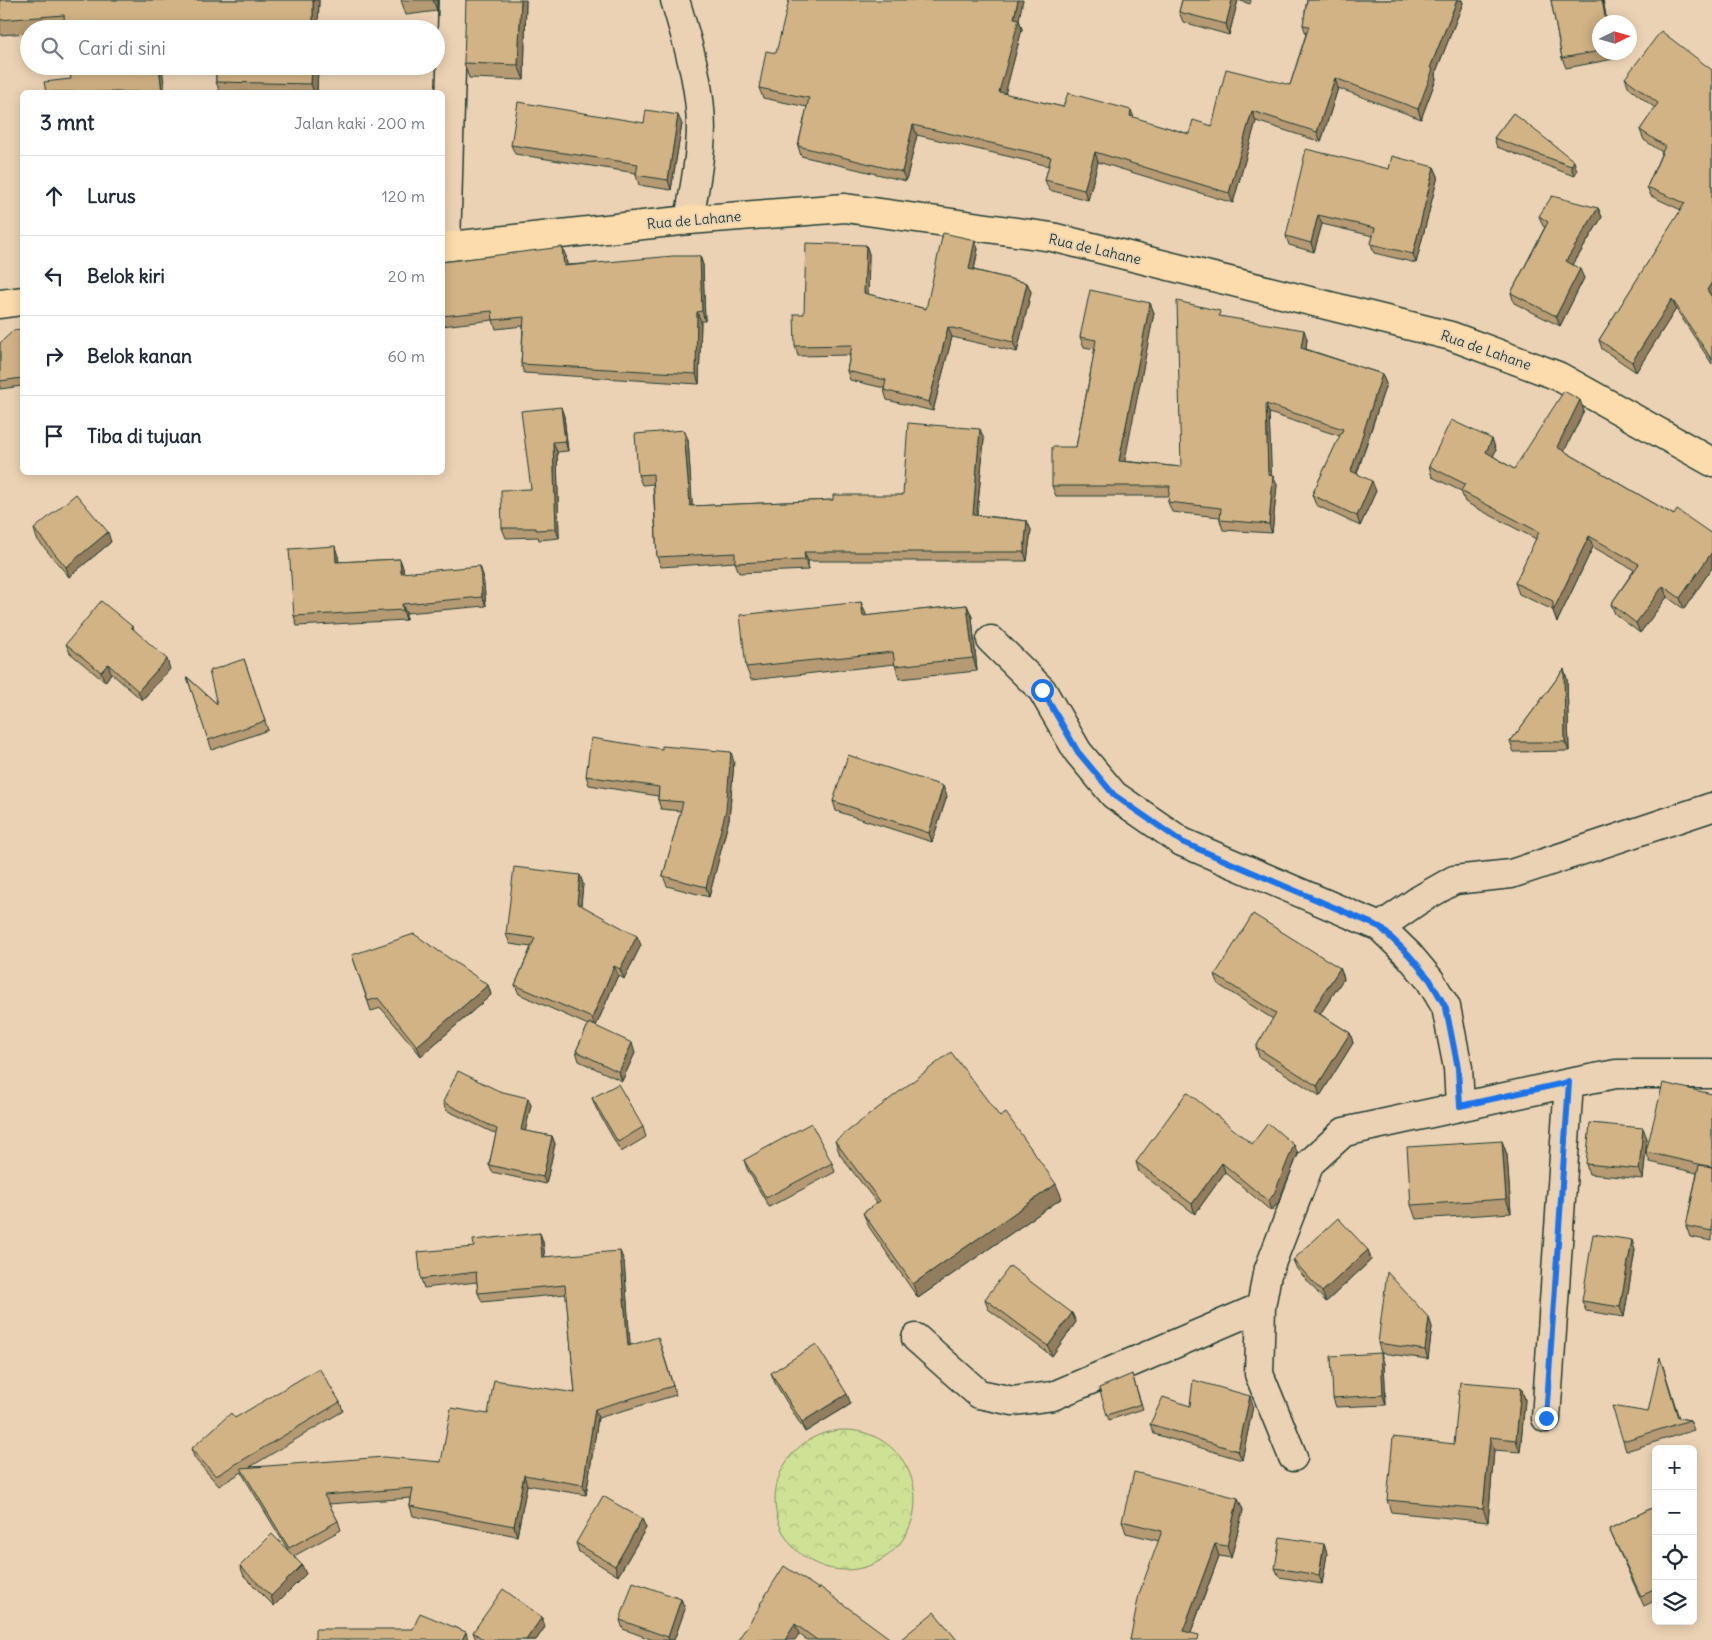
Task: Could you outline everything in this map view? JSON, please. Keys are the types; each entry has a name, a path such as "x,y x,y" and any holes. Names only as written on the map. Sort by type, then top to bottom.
{"main road":[{"name":"Rua de Lahane","path":"445,246 689,220 845,208 1052,237 1451,336 1558,376 1712,462"},
{"path":"0,304 20,301"}],"street":[{"path":"445,219 453,0"},
{"path":"675,0 684,30 699,97 700,146 689,220"},
{"path":"991,640 1042,690 1078,752 1114,795 1182,842 1380,927 1409,955 1430,980 1446,1008 1458,1068 1460,1106"},
{"path":"1380,927 1454,880 1511,874 1712,808"},
{"path":"1293,1457 1258,1374 1261,1307 1267,1274 1310,1164 1344,1132 1569,1082 1616,1074 1712,1074"},
{"path":"1546,1418 1569,1082"},
{"path":"916,1338 979,1394 1013,1401 1053,1396 1261,1307"}],"green space":[{"path":"845,1430 859,1431 872,1435 894,1451 910,1473 914,1486 914,1514 910,1527 894,1549 872,1565 859,1569 845,1570 831,1569 818,1565 796,1549 780,1527 776,1514 775,1500 776,1486 780,1473 796,1451 818,1435 831,1431"}],"building":[{"path":"0,0 313,0 313,20 64,20 64,15 0,20"},
{"path":"466,0 521,0 518,65 464,63"},
{"path":"789,0 1018,0 1014,18 1019,19 999,92 1063,107 1068,93 1131,110 1130,116 1189,134 1193,120 1212,126 1226,69 1290,85 1309,26 1303,25 1307,0 1457,0 1430,68 1433,69 1418,109 1335,78 1317,132 1252,111 1229,193 1095,152 1084,190 1045,180 1051,157 913,125 902,172 798,146 809,98 759,88 766,51 776,53"},
{"path":"1182,0 1232,0 1226,24 1179,12"},
{"path":"1551,0 1602,0 1605,15 1592,15 1592,52 1562,58"},
{"path":"1661,31 1712,70 1712,282 1707,290 1712,297 1712,360 1672,299 1632,362 1599,340 1685,203 1647,187 1665,146 1640,130 1658,103 1625,78"},
{"path":"70,75 160,75 162,90 46,90 44,82 71,79"},
{"path":"216,75 312,75 311,84 216,82"},
{"path":"518,102 644,123 646,110 678,115 668,180 636,175 638,164 511,145"},
{"path":"1513,113 1574,161 1571,166 1494,138"},
{"path":"1306,149 1389,169 1392,156 1434,167 1413,254 1371,244 1375,228 1318,215 1311,243 1286,236"},
{"path":"1552,196 1598,208 1566,261 1580,269 1556,316 1511,293 1548,222 1539,216"},
{"path":"943,233 975,240 969,269 1027,283 1013,342 948,327 929,402 884,390 886,380 847,371 852,345 795,346 794,314 804,314 806,243 866,245 864,293 926,309"},
{"path":"562,247 564,266 673,256 700,256 702,311 697,312 696,374 521,364 524,317 493,320 492,311 445,316 445,262"},
{"path":"1090,290 1150,303 1119,461 1181,467 1177,301 1220,311 1219,316 1304,330 1301,348 1382,374 1351,471 1372,481 1357,516 1312,495 1343,429 1266,404 1268,475 1273,476 1269,524 1220,520 1221,508 1168,502 1170,486 1052,486 1052,447 1076,447 1090,376 1096,340 1080,337"},
{"path":"20,329 20,378 0,381 0,343 14,330"},
{"path":"1564,391 1580,400 1557,447 1674,515 1677,510 1712,534 1712,552 1680,598 1663,586 1636,623 1611,604 1639,564 1589,536 1553,611 1553,601 1515,583 1539,532 1461,491 1465,484 1429,466 1451,420 1492,439 1486,452 1514,469"},
{"path":"561,407 565,441 553,442 556,529 502,528 501,490 531,489 521,411"},
{"path":"908,423 980,429 973,515 1027,521 1024,552 804,552 805,560 735,563 735,553 657,557 653,474 638,475 635,434 684,430 690,506 833,500 833,495 903,495"},
{"path":"76,494 108,532 66,567 34,529"},
{"path":"335,546 336,562 400,559 401,573 480,566 482,597 402,604 403,610 294,616 289,549"},
{"path":"101,601 133,627 131,627 167,659 138,691 108,664 101,672 66,644"},
{"path":"861,602 863,616 967,605 973,658 895,666 893,652 746,667 740,615"},
{"path":"244,659 265,721 208,740 187,677 217,704 209,671"},
{"path":"1564,669 1565,742 1510,742"},
{"path":"591,738 662,749 662,746 731,752 726,810 706,887 663,876 683,802 658,800 659,787 586,776"},
{"path":"848,755 943,786 929,833 833,801"},
{"path":"514,867 580,875 577,903 637,936 620,969 614,966 592,1018 515,985 535,938 506,934"},
{"path":"1253,914 1340,968 1313,1010 1350,1033 1317,1086 1256,1047 1276,1013 1215,975"},
{"path":"414,934 488,985 417,1046 378,998 368,1001 352,955"},
{"path":"589,1023 632,1043 619,1072 576,1051"},
{"path":"951,1052 1000,1117 1006,1113 1056,1184 913,1284 863,1213 880,1201 835,1141"},
{"path":"458,1071 499,1091 528,1098 521,1130 552,1136 543,1177 489,1165 497,1129 443,1102"},
{"path":"1663,1083 1712,1094 1712,1167 1646,1152"},
{"path":"618,1084 643,1127 618,1142 592,1098"},
{"path":"1187,1092 1252,1144 1268,1123 1294,1145 1274,1194 1268,1201 1222,1163 1192,1204 1136,1162"},
{"path":"811,1123 832,1163 766,1198 744,1160"},
{"path":"1590,1123 1643,1128 1639,1169 1586,1164"},
{"path":"1502,1141 1506,1199 1411,1205 1407,1147"},
{"path":"1699,1165 1712,1167 1712,1231 1686,1226"},
{"path":"1338,1218 1368,1250 1322,1292 1293,1260"},
{"path":"540,1233 542,1257 620,1251 628,1346 658,1337 673,1386 595,1409 583,1485 524,1475 514,1526 410,1506 413,1488 324,1495 338,1521 289,1548 241,1468 384,1457 441,1462 451,1408 488,1414 494,1380 575,1393 565,1285 478,1293 476,1272 421,1279 418,1252 474,1247 473,1240"},
{"path":"1593,1234 1632,1240 1620,1307 1582,1301"},
{"path":"1010,1266 1072,1313 1048,1346 985,1299"},
{"path":"1387,1272 1429,1318 1425,1350 1378,1343"},
{"path":"816,1344 847,1394 802,1422 771,1373"},
{"path":"1381,1353 1383,1395 1333,1398 1331,1356"},
{"path":"1660,1357 1678,1418 1690,1420 1623,1441 1612,1406 1648,1412"},
{"path":"319,1368 340,1402 216,1476 191,1449 231,1413 235,1418"},
{"path":"1132,1374 1141,1404 1107,1415 1099,1388"},
{"path":"1193,1380 1250,1396 1238,1451 1150,1424 1163,1397 1190,1406"},
{"path":"1460,1382 1521,1387 1516,1440 1490,1437 1483,1509 1387,1500 1393,1437 1454,1444"},
{"path":"1134,1472 1238,1498 1227,1546 1215,1544 1183,1631 1199,1635 1198,1640 1130,1640 1139,1594 1162,1531 1122,1521"},
{"path":"603,1496 642,1519 615,1566 576,1543"},
{"path":"1652,1508 1652,1591 1641,1596 1609,1529"},
{"path":"272,1534 302,1565 271,1596 240,1566"},
{"path":"1280,1537 1324,1544 1319,1575 1275,1568"},
{"path":"784,1566 819,1589 820,1587 892,1640 817,1640 795,1624 785,1640 738,1640"},
{"path":"633,1582 681,1599 668,1637 620,1620"},
{"path":"503,1589 542,1617 526,1640 484,1640 473,1632"},
{"path":"934,1612 957,1640 900,1640"},
{"path":"420,1613 466,1632 462,1640 315,1640 315,1629 413,1629"}],"route":[{"path":"1042,690 1078,752 1114,795 1182,842 1380,927 1409,955 1430,980 1446,1008 1458,1068 1460,1106 1569,1082 1546,1418"}]}
